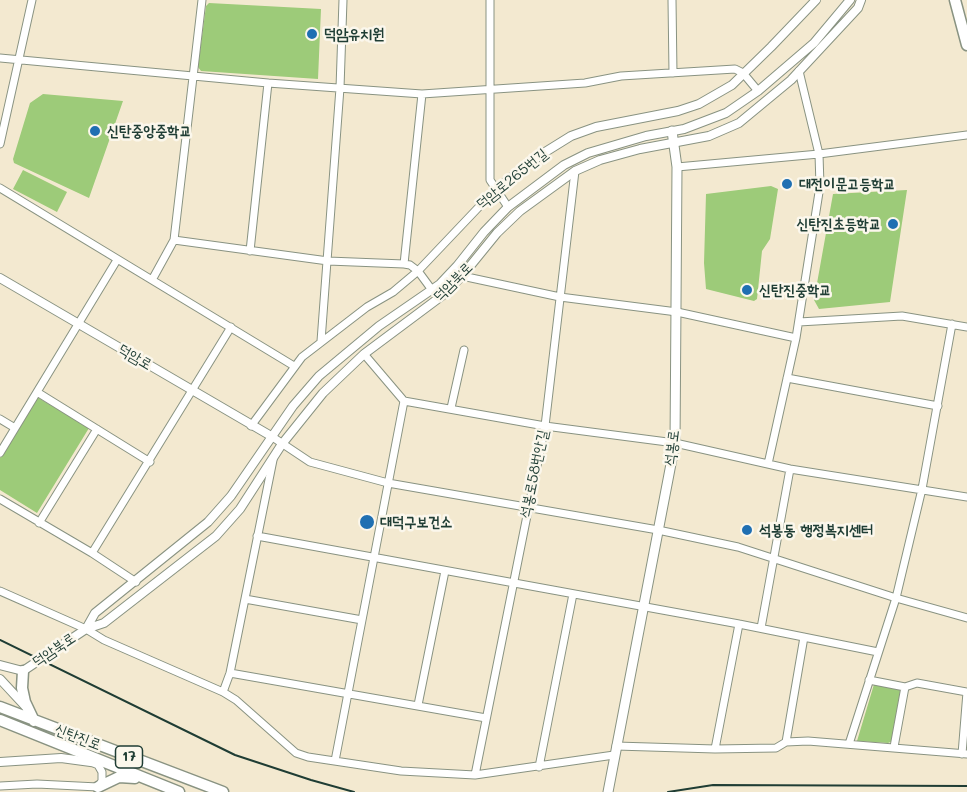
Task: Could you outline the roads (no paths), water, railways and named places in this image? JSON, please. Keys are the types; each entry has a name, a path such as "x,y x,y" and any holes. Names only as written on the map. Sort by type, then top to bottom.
{"main road":[{"path":"955,0 967,45"},
{"name":"석봉로","path":"608,792 675,443 677,167 672,131"},
{"path":"23,671 22,688 34,721"},
{"name":"신탄진로","path":"0,707 223,792"},
{"name":"신탄진로","path":"0,720 175,791"},
{"path":"98,789 119,777 142,778"}],"street":[{"path":"0,144 32,0"},
{"path":"152,280 174,240 202,0"},
{"path":"321,341 340,88 343,0"},
{"path":"490,0 490,180 508,207"},
{"path":"672,0 673,73"},
{"name":"덕암로265번길","path":"251,426 294,366 321,341 417,272 495,190 542,154 571,136 596,127 678,111 699,104 732,85 816,0"},
{"name":"덕암북로","path":"23,671 86,629 104,623 216,536 240,509 282,444 323,393 364,354 443,295 462,276 497,233 520,211 575,171 600,160 640,149 709,136 739,123 799,71 858,8 861,0"},
{"name":"덕암북로","path":"86,629 95,613 208,522 231,496 292,406 319,376 379,326 432,290 457,266 484,232 508,207 564,165 588,153 625,141 684,129 726,113 758,91 814,43 845,1"},
{"path":"0,58 268,83 422,94 585,83 621,76 735,69 743,73 758,91"},
{"path":"768,464 799,322 820,186 819,154 799,71"},
{"path":"250,251 268,83"},
{"path":"404,264 422,94"},
{"path":"677,167 819,154 967,135"},
{"name":"석봉로58번안길","path":"475,775 545,426 575,171"},
{"path":"0,188 294,366"},
{"path":"174,240 328,261 410,265 432,290"},
{"path":"0,453 117,260"},
{"path":"462,276 560,297 677,312 796,338"},
{"name":"덕암로","path":"0,278 271,436"},
{"path":"799,322 902,316 967,327"},
{"path":"849,744 896,598 922,489 952,324"},
{"path":"92,553 231,327"},
{"path":"451,408 464,350"},
{"path":"364,354 404,400 545,426 675,443 790,469 967,497"},
{"path":"787,378 938,406"},
{"path":"37,392 150,462"},
{"path":"335,761 404,400"},
{"path":"0,419 15,428"},
{"path":"39,523 96,429"},
{"path":"271,436 310,462 388,483 658,530 738,547 896,598 967,618"},
{"path":"224,692 230,673 273,458"},
{"path":"761,628 790,469"},
{"path":"0,499 92,553 136,582"},
{"path":"257,536 761,628 878,652"},
{"path":"418,705 445,571"},
{"path":"0,591 86,629 104,640 224,692 296,753 401,771 475,775 615,754 776,748 786,742 808,741 965,754 967,694 917,684 905,687 869,680"},
{"path":"539,767 573,594"},
{"path":"245,599 362,620"},
{"path":"714,749 739,624"},
{"path":"786,742 804,637"},
{"path":"0,664 23,671"},
{"path":"230,673 486,718"},
{"path":"0,679 29,710"},
{"path":"894,747 905,687"},
{"path":"0,762 60,758 116,767"},
{"path":"0,786 37,784 98,789 102,781 102,772 98,765 92,762"}],"railway":[{"path":"0,640 235,755 354,792"},
{"path":"668,792 713,785 967,786"}],"place":[{"name":"덕암유치원","path":"312,34"},
{"name":"신탄중앙중학교","path":"95,131"},
{"name":"대전이문고등학교","path":"787,184"},
{"name":"신탄진초등학교","path":"893,224"},
{"name":"신탄진중학교","path":"747,290"},
{"name":"대덕구보건소","path":"367,522"},
{"name":"석봉동 행정복지센터","path":"747,530"}]}
